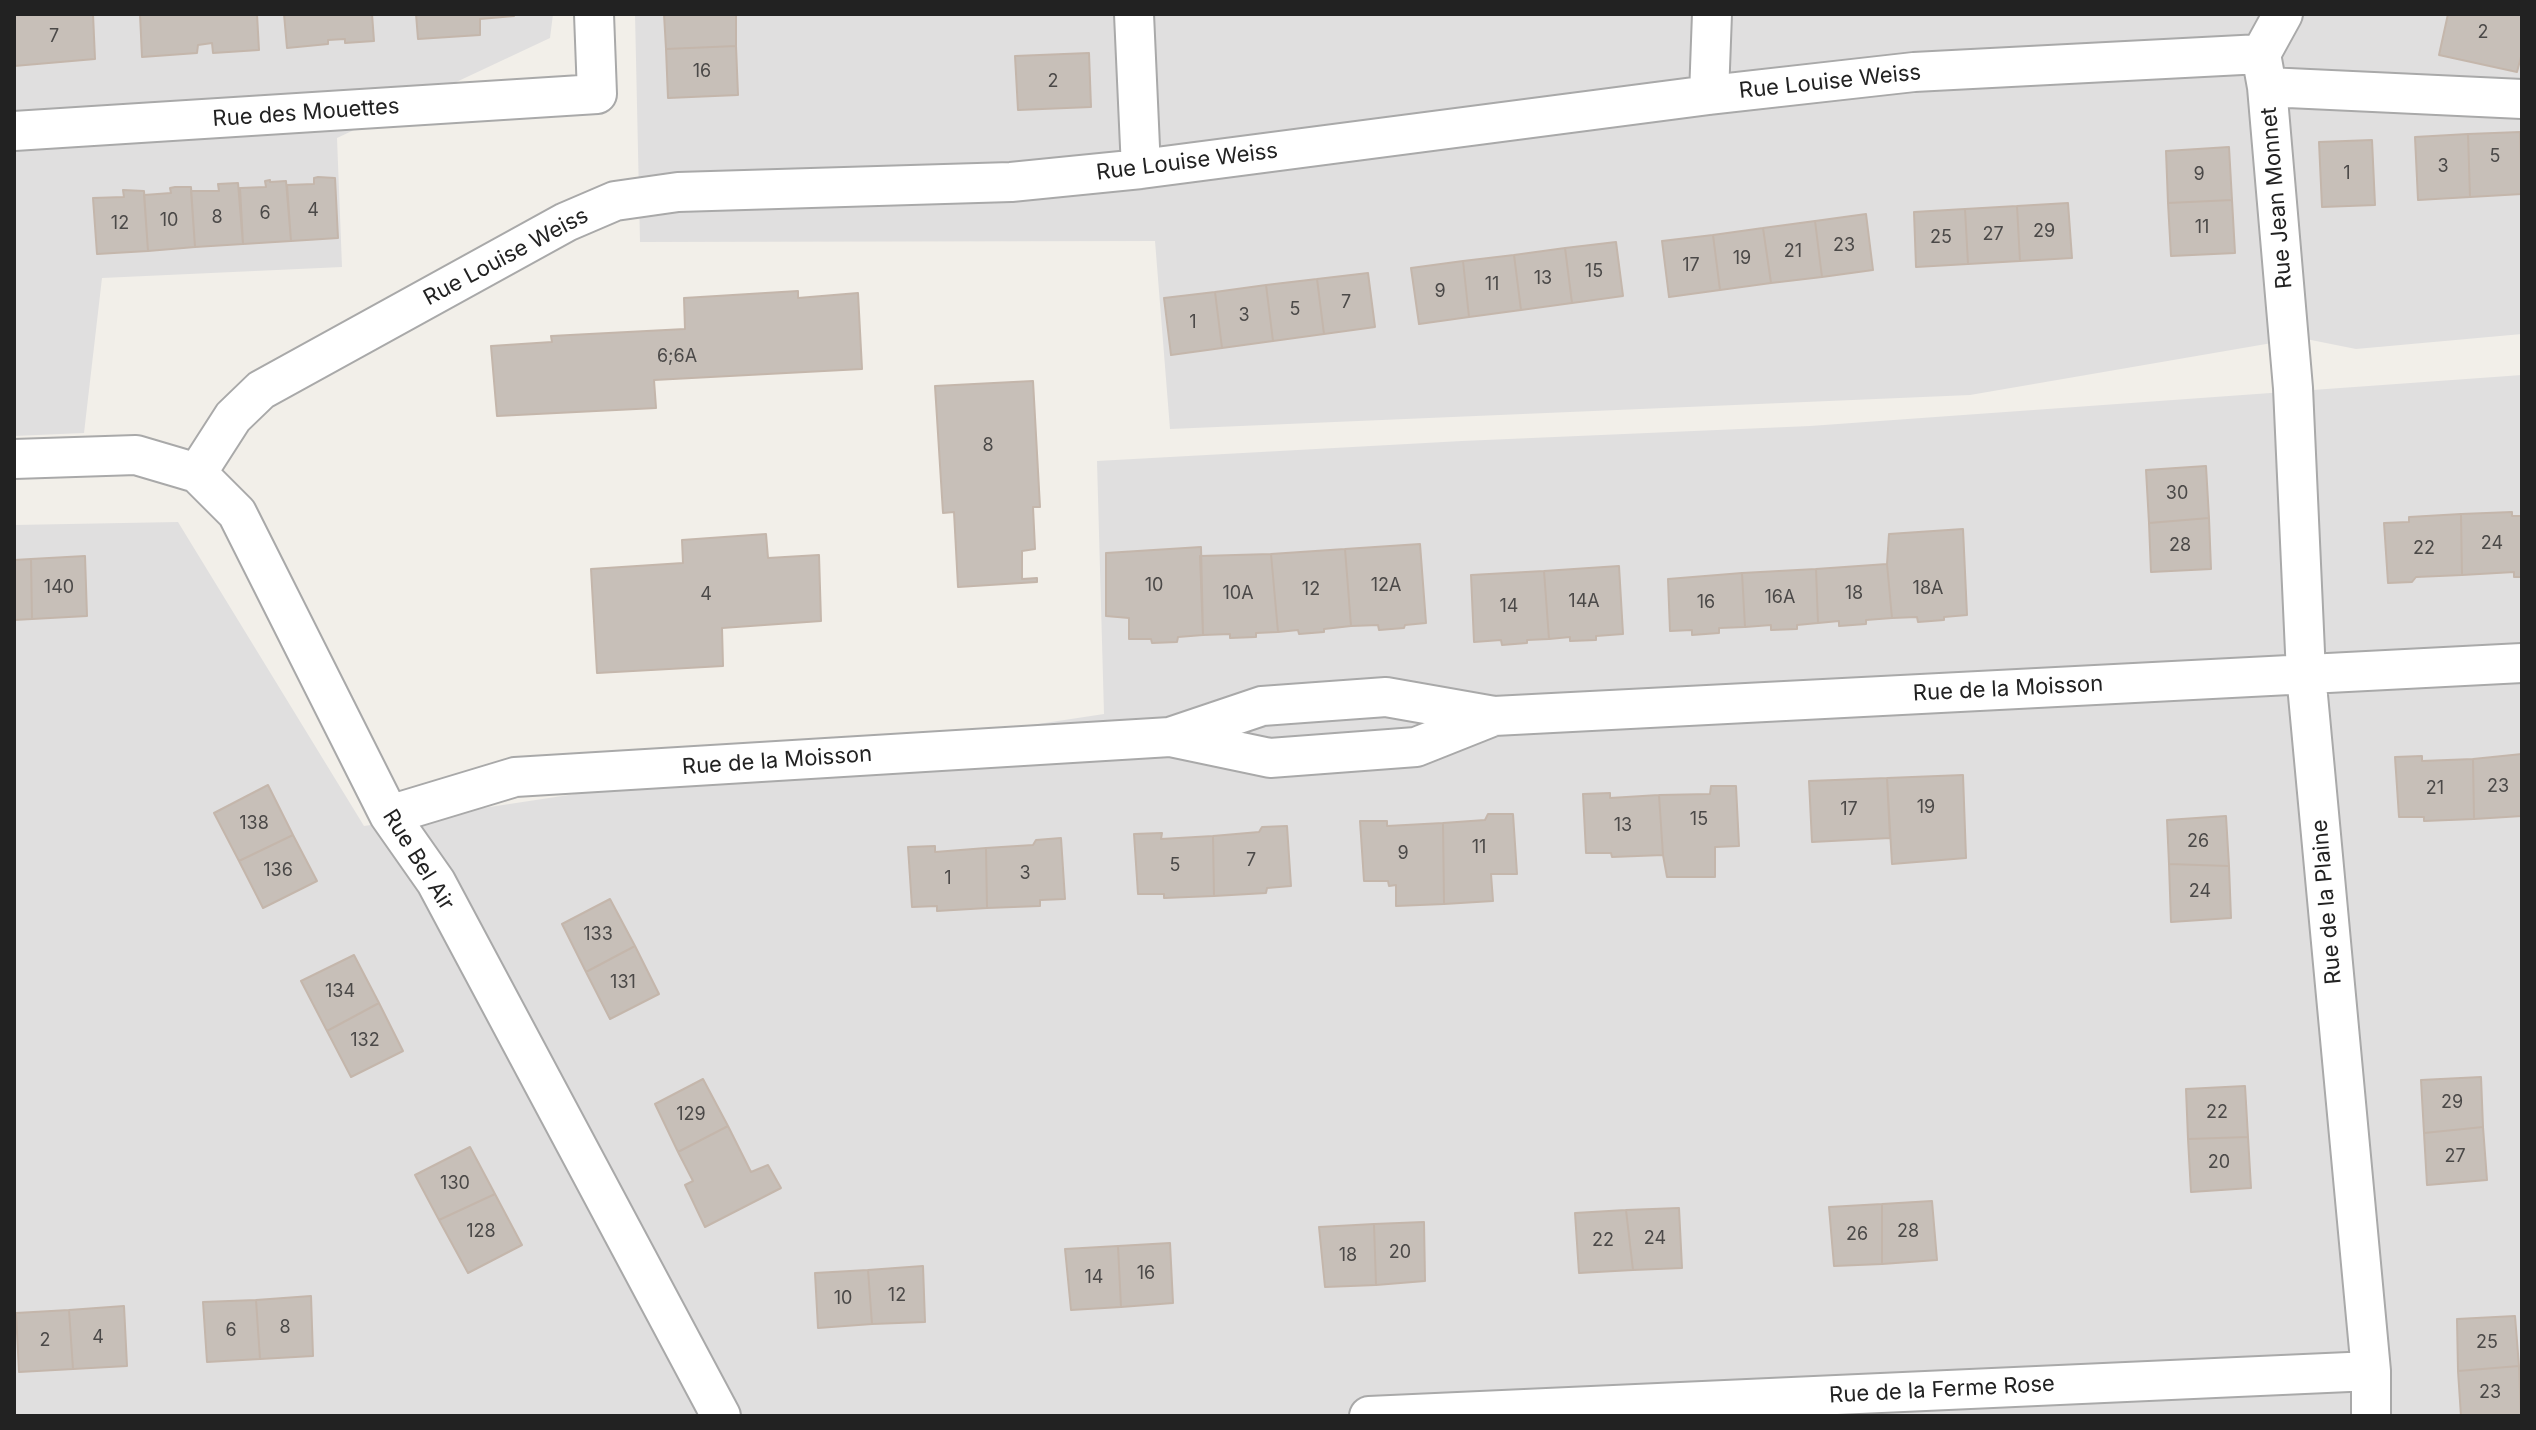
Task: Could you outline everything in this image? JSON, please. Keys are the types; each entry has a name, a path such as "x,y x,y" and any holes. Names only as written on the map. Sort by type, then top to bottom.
{"street":[{"name":"Rue des Mouettes","path":"14,131 597,94 594,14"},
{"path":"1134,14 1141,169"},
{"path":"1709,95 1712,14"},
{"path":"2264,70 2283,14"},
{"name":"Rue Louise Weiss","path":"197,473 233,417 261,390 566,222 615,201 693,192 1011,182 1141,169 1709,95 1914,72 2264,70 2522,99"},
{"name":"Rue Jean Monnet","path":"2264,70 2293,388"},
{"name":"Rue de la Plaine","path":"2293,388 2306,674 2371,1371 2371,1416"},
{"name":"Rue Bel Air","path":"14,459 136,455 197,473 237,513 389,815 436,882 721,1416"},
{"name":"Rue de la Moisson","path":"389,815 515,777 1170,737 1262,706 1386,697 1494,716 2522,663"},
{"name":"Rue de la Moisson","path":"1170,737 1270,758 1416,747 1494,716"},
{"name":"Rue de la Ferme Rose","path":"1369,1416 2371,1371"}],"shaded area":[{"path":"14,14 553,14 550,38 337,138 342,267 102,278 84,433 14,436"},
{"path":"635,14 2522,14 2522,334 2356,349 2301,338 1970,395 1170,429 1155,241 640,242"},
{"path":"2522,375 2522,1416 14,1416 14,525 178,522 364,826 1104,714 1097,461 1810,426"}],"building":[{"path":"14,14 93,14 95,59 14,66"},
{"path":"140,14 257,14 259,50 213,53 212,43 198,45 197,53 142,57"},
{"path":"284,14 372,14 374,41 345,43 345,39 328,40 328,44 287,48"},
{"path":"416,14 514,16 480,19 480,35 418,39"},
{"path":"664,14 736,14 736,46 666,49"},
{"path":"2448,14 2522,14 2522,53 2517,72 2439,55"},
{"path":"736,46 738,95 668,98 666,49"},
{"path":"1089,53 1091,107 1018,110 1015,56"},
{"path":"2520,132 2522,194 2470,197 2468,134"},
{"path":"2468,134 2470,197 2418,200 2415,137"},
{"path":"2372,140 2375,205 2322,207 2319,142"},
{"path":"2229,147 2232,200 2168,203 2166,151"},
{"path":"314,178 335,178 338,238 291,241 287,185 314,184"},
{"path":"265,181 286,181 291,241 243,244 240,188 266,187"},
{"path":"238,183 243,244 195,247 191,191 219,191 218,184"},
{"path":"191,187 195,247 148,251 144,195 171,193 170,188"},
{"path":"123,190 144,191 148,251 97,254 93,198 124,197"},
{"path":"2232,200 2235,253 2171,256 2168,203"},
{"path":"2068,203 2072,258 2020,261 2017,206"},
{"path":"2017,206 2020,261 1968,264 1965,209"},
{"path":"1965,209 1968,264 1916,267 1914,212"},
{"path":"1866,214 1873,270 1822,277 1815,221"},
{"path":"1815,221 1822,277 1771,283 1763,228"},
{"path":"1763,228 1771,283 1720,290 1713,235"},
{"path":"1713,235 1720,290 1669,297 1662,241"},
{"path":"1616,242 1623,296 1572,303 1565,248"},
{"path":"1565,248 1572,303 1521,310 1514,255"},
{"path":"1514,255 1521,310 1469,317 1463,261"},
{"path":"1463,261 1469,317 1419,324 1411,268"},
{"path":"1368,273 1375,327 1324,334 1317,279"},
{"path":"1317,279 1324,334 1273,341 1266,285"},
{"path":"1266,285 1273,341 1222,348 1215,292"},
{"path":"798,291 798,298 858,293 862,369 654,380 656,408 497,416 491,346 552,342 551,336 685,329 684,298"},
{"path":"1215,292 1222,348 1171,355 1164,298"},
{"path":"1033,381 1040,507 1033,507 1035,549 1022,551 1022,579 1037,578 1037,582 958,587 954,512 943,513 935,386"},
{"path":"2206,466 2209,518 2149,523 2146,470"},
{"path":"2512,512 2512,516 2522,516 2522,577 2514,577 2514,572 2462,575 2461,514"},
{"path":"2461,514 2462,575 2416,577 2412,582 2388,583 2384,523 2409,522 2409,517"},
{"path":"2209,518 2211,569 2151,572 2149,523"},
{"path":"1963,529 1967,615 1918,622 1917,617 1892,618 1887,564 1889,534"},
{"path":"766,534 768,558 819,555 821,621 722,628 723,666 597,673 591,569 683,563 682,540"},
{"path":"1420,544 1426,623 1379,630 1378,625 1351,626 1345,549"},
{"path":"1201,547 1203,635 1178,637 1177,642 1152,643 1151,639 1129,639 1129,618 1106,616 1106,553"},
{"path":"1345,549 1351,626 1324,629 1324,632 1278,632 1271,554"},
{"path":"1271,554 1278,632 1256,633 1256,637 1203,635 1200,556"},
{"path":"85,556 87,616 32,619 31,559"},
{"path":"31,559 32,619 14,620 14,560"},
{"path":"1887,564 1892,618 1839,626 1839,621 1818,623 1816,569"},
{"path":"1619,566 1623,634 1596,636 1596,640 1570,641 1570,637 1549,639 1544,571"},
{"path":"1816,569 1818,623 1797,625 1797,629 1771,630 1771,625 1745,627 1742,573"},
{"path":"1544,571 1549,639 1502,645 1501,640 1474,642 1471,575"},
{"path":"1742,573 1745,627 1719,628 1719,633 1692,635 1692,630 1670,631 1668,579"},
{"path":"2522,754 2522,816 2474,819 2473,759"},
{"path":"2422,756 2422,761 2473,759 2474,819 2424,821 2424,817 2399,817 2395,757"},
{"path":"1963,775 1966,858 1892,864 1887,778"},
{"path":"1887,778 1890,838 1812,842 1809,781"},
{"path":"268,785 293,835 239,861 214,813"},
{"path":"1711,786 1736,786 1739,846 1715,847 1715,877 1667,877 1659,795 1710,794"},
{"path":"1610,793 1610,798 1659,795 1663,855 1612,857 1611,853 1586,853 1583,794"},
{"path":"1488,814 1513,814 1517,874 1491,874 1493,901 1444,904 1443,823 1485,820"},
{"path":"2226,816 2229,866 2169,864 2167,820"},
{"path":"1360,821 1387,821 1387,826 1443,823 1444,904 1396,906 1396,885 1389,886 1388,881 1364,881"},
{"path":"1287,826 1291,886 1267,888 1266,893 1214,896 1213,836"},
{"path":"1162,833 1161,839 1213,836 1214,896 1164,898 1164,894 1138,894 1134,834"},
{"path":"293,835 317,881 263,908 239,861"},
{"path":"1061,838 1065,899 1040,900 1040,906 987,908 986,848 1033,845 1036,840"},
{"path":"935,846 935,852 986,848 987,908 937,911 937,906 912,907 908,847"},
{"path":"2169,864 2229,866 2231,918 2171,922"},
{"path":"610,899 635,946 586,972 562,924"},
{"path":"635,946 659,994 610,1019 586,972"},
{"path":"354,955 379,1003 327,1031 301,981"},
{"path":"379,1003 403,1051 351,1077 327,1031"},
{"path":"2481,1077 2483,1127 2424,1133 2421,1080"},
{"path":"703,1079 728,1126 678,1152 655,1104"},
{"path":"2245,1086 2248,1137 2188,1139 2186,1089"},
{"path":"728,1126 751,1172 768,1165 781,1188 705,1227 685,1185 693,1181 678,1152"},
{"path":"2483,1127 2487,1180 2427,1185 2424,1133"},
{"path":"2248,1137 2251,1188 2191,1192 2188,1139"},
{"path":"470,1147 495,1194 439,1220 415,1175"},
{"path":"495,1194 522,1245 468,1273 439,1220"},
{"path":"1932,1201 1937,1260 1882,1264 1882,1204"},
{"path":"1882,1204 1882,1264 1834,1266 1829,1207"},
{"path":"1679,1208 1682,1268 1633,1270 1626,1210"},
{"path":"1626,1210 1633,1270 1579,1273 1575,1213"},
{"path":"1424,1222 1425,1281 1376,1285 1374,1224"},
{"path":"1374,1224 1376,1285 1325,1287 1319,1227"},
{"path":"1170,1243 1173,1303 1121,1307 1118,1246"},
{"path":"1118,1246 1121,1307 1071,1310 1065,1249"},
{"path":"923,1266 925,1322 872,1324 868,1270"},
{"path":"868,1270 872,1324 818,1328 815,1273"},
{"path":"311,1296 313,1356 260,1359 256,1300"},
{"path":"256,1300 260,1359 207,1362 203,1302"},
{"path":"124,1306 127,1366 73,1369 69,1310"},
{"path":"69,1310 73,1369 19,1372 16,1313"},
{"path":"2515,1316 2519,1366 2458,1371 2457,1319"},
{"path":"2519,1366 2521,1416 2461,1416 2458,1371"}]}
